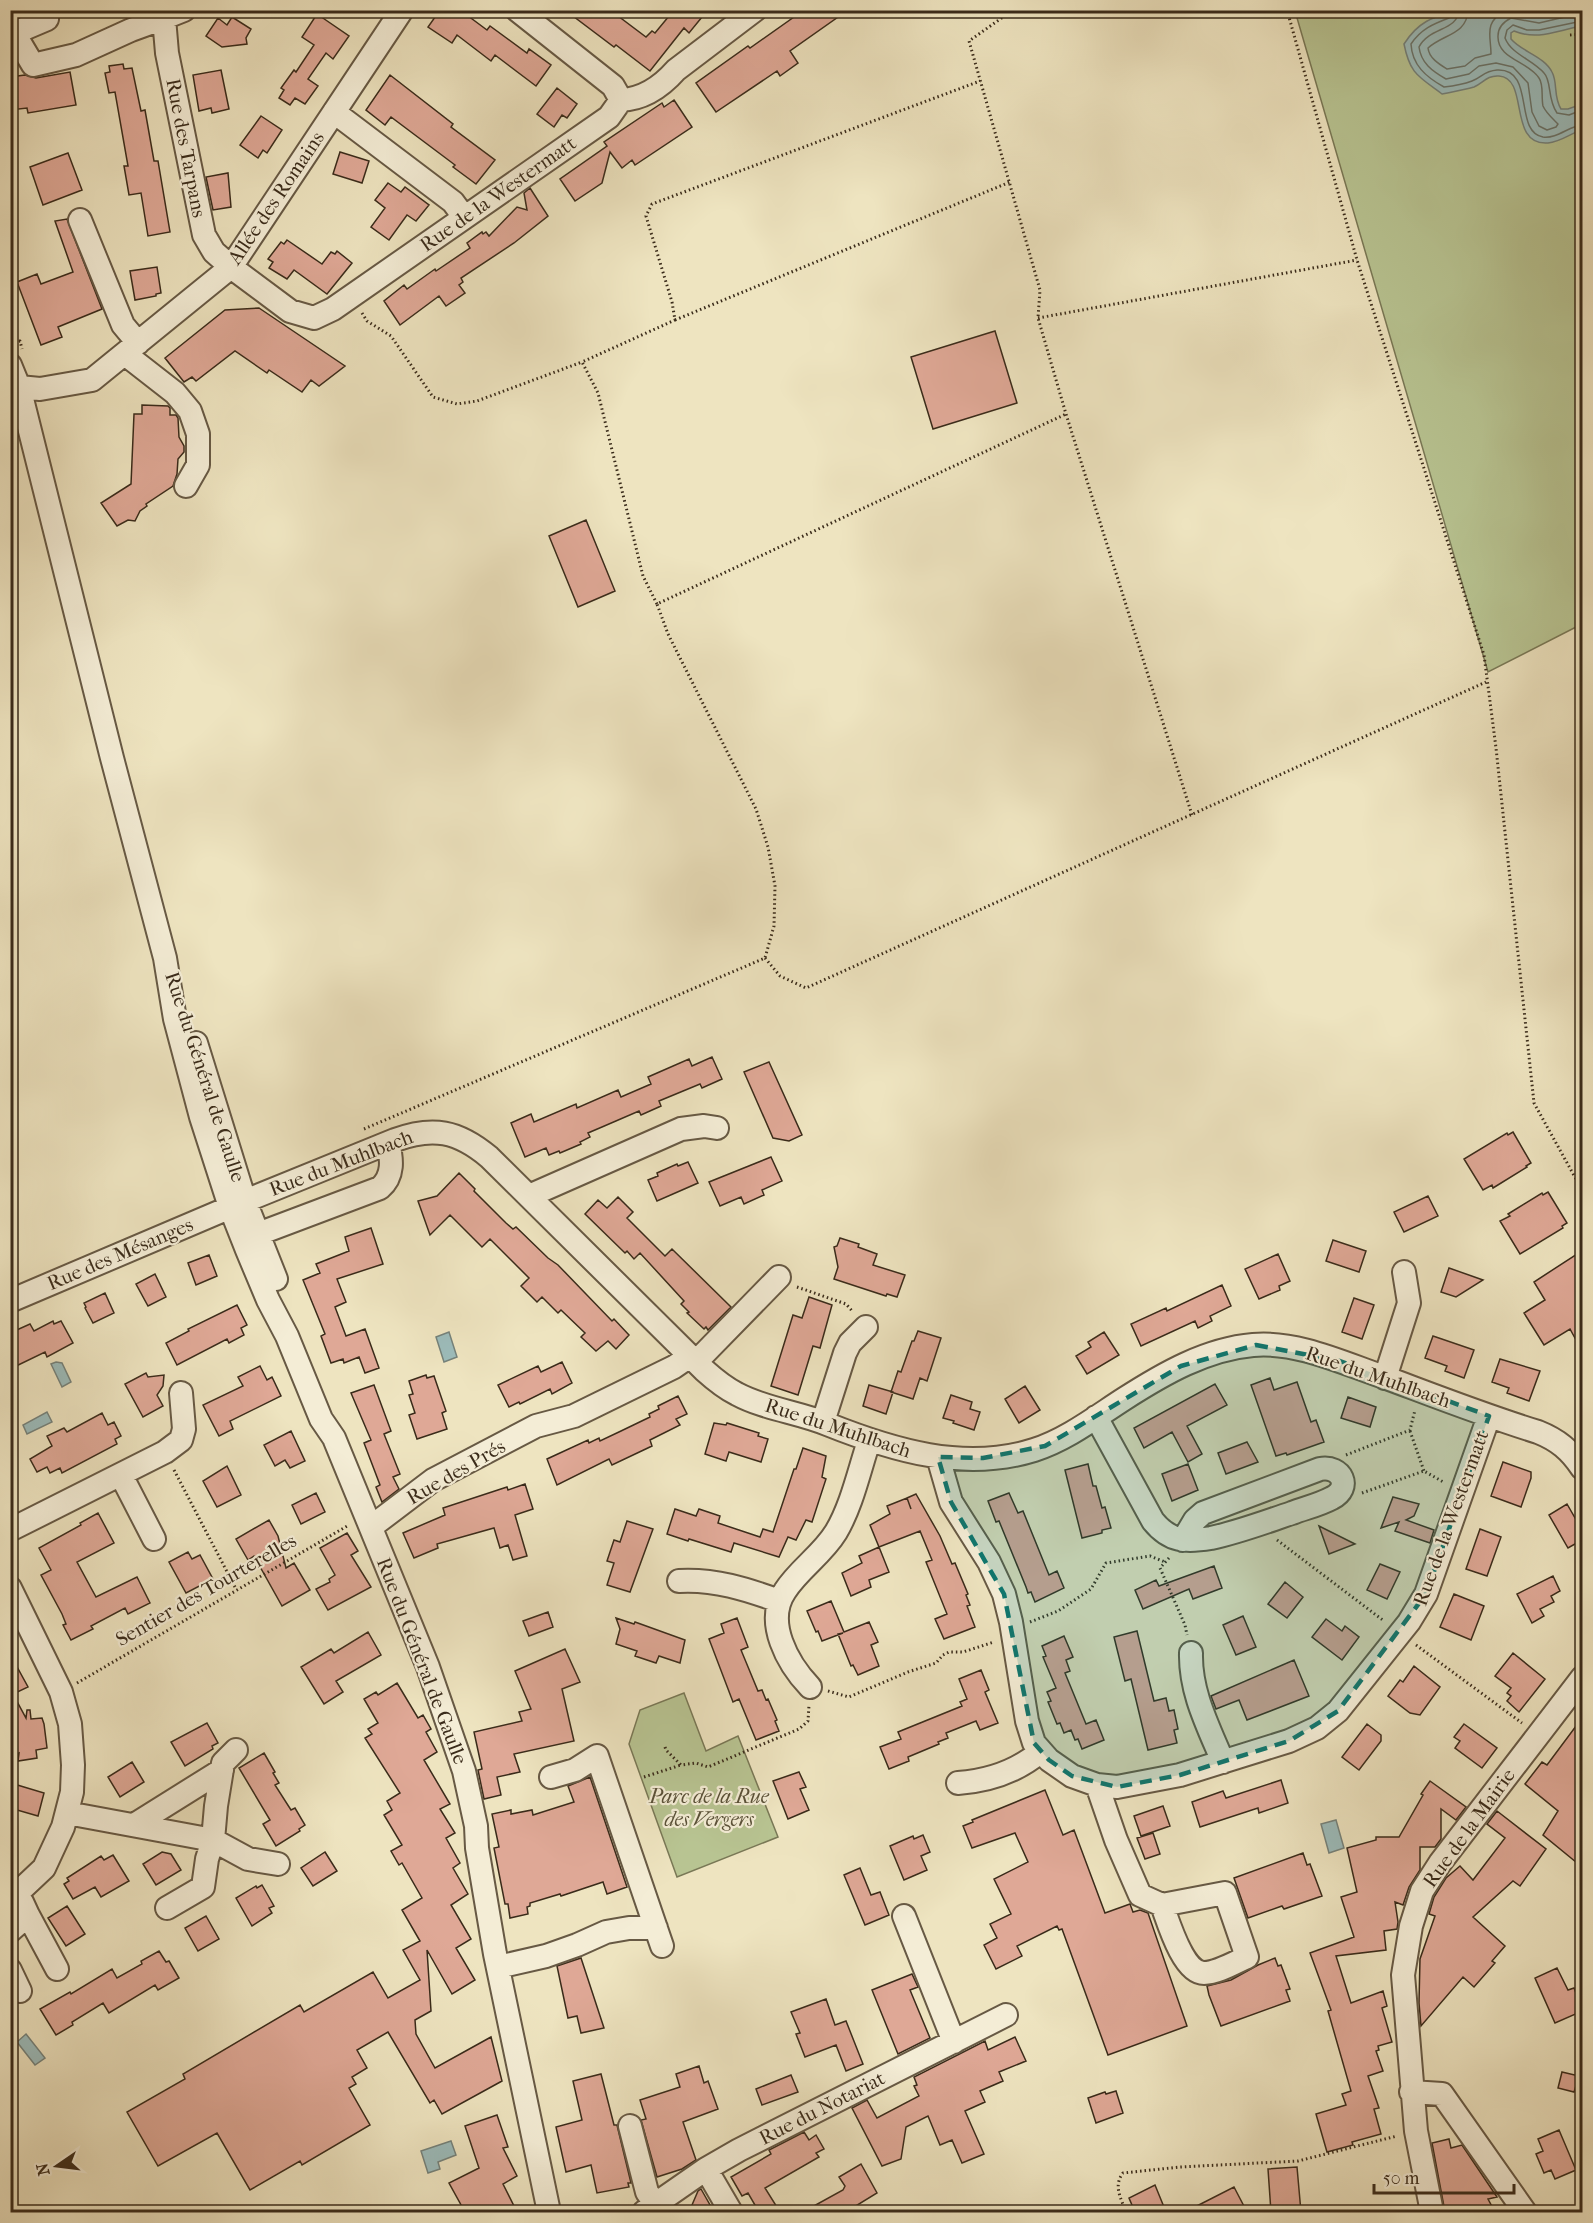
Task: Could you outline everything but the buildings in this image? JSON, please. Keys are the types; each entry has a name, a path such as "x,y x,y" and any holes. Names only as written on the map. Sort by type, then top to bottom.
{"street":[{"name":"Allée des Romains","path":"15,390 92,380 231,267 402,10"},
{"path":"517,10 613,86 621,100 636,99 665,82 676,70 755,10"},
{"name":"Rue des Tarpans","path":"47,19 14,33 33,65 75,56 131,30 174,14"},
{"name":"Rue des Tarpans","path":"174,14 167,53 204,235 214,252 231,267"},
{"name":"Rue de la Westermatt","path":"231,267 290,311 314,318 333,309 609,117 621,100"},
{"path":"334,112 453,202 464,218"},
{"path":"80,220 131,349 190,411 198,434 198,465 186,486"},
{"name":"Rue du Général de Gaulle","path":"10,365 165,958 183,1050 201,1117 237,1204 268,1300 287,1336 317,1409 334,1438 428,1667 464,1771 476,1826 477,1848 498,1967 549,2212"},
{"path":"529,1196 681,1129 704,1126 717,1128"},
{"name":"Rue du Muhlbach","path":"237,1204 412,1133 426,1131 457,1136 477,1147 693,1359 735,1394 823,1422 869,1441 914,1453 938,1457 983,1458 1034,1450 1058,1440 1142,1387 1181,1366 1215,1353 1243,1346 1268,1345 1299,1349 1340,1361 1538,1432 1560,1442 1582,1468"},
{"path":"258,1234 380,1188 387,1182 389,1176 391,1160 388,1143"},
{"name":"Rue du Général de Gaulle","path":"237,1204 258,1234 277,1282 287,1336"},
{"name":"Rue des Mésanges","path":"10,1301 237,1204"},
{"path":"1385,1378 1409,1303 1404,1272"},
{"name":"Rue des Prés","path":"368,1521 433,1480 536,1426 564,1420 693,1359 779,1277"},
{"path":"823,1422 845,1353 850,1343 866,1327"},
{"path":"10,1530 165,1452 181,1440 184,1429 181,1393"},
{"name":"Rue de la Westermatt","path":"938,1457 951,1502 980,1546 998,1580 1008,1609 1030,1734 1040,1752 1061,1769 1085,1782 1117,1786 1193,1772 1300,1737 1326,1721 1344,1704 1417,1611 1426,1594 1489,1416"},
{"path":"1096,1417 1152,1521 1167,1536 1184,1540 1229,1534 1338,1495 1342,1478 1338,1472 1327,1468 1302,1474 1212,1509 1195,1520 1184,1540"},
{"path":"810,1687 796,1670 781,1640 777,1613 779,1601 794,1579 817,1557 838,1529 869,1441"},
{"path":"121,1475 154,1539"},
{"path":"679,1581 699,1580 725,1584 779,1601"},
{"path":"10,1588 61,1692 70,1724 73,1751 72,1792 63,1827 44,1868 15,1897 28,1915 57,1969"},
{"path":"1191,1653 1190,1669 1195,1694 1223,1762"},
{"name":"Rue de la Mairie","path":"1432,2212 1411,2092 1403,1975 1411,1926 1422,1891 1447,1853 1582,1678"},
{"path":"167,1908 203,1887 207,1859 213,1840 223,1763 237,1750"},
{"path":"958,1783 997,1776 1017,1767 1040,1752"},
{"path":"498,1967 546,1956 606,1932 629,1928 659,1937 597,1756 575,1770 551,1777"},
{"path":"134,1825 222,1770"},
{"path":"1097,1785 1116,1840 1140,1895 1162,1905"},
{"path":"67,1813 213,1840 248,1859 278,1864"},
{"path":"10,1931 28,1915"},
{"path":"904,1916 954,2042"},
{"path":"10,1970 20,1991"},
{"name":"Rue du Notariat","path":"650,2209 706,2169 739,2150 1006,2015"},
{"path":"1411,2092 1442,2094 1525,2212"},
{"path":"630,2126 650,2209"},
{"path":"706,2169 731,2212"}],"path":[{"path":"1013,10 969,41 1040,290 1038,318 1192,815"},
{"path":"1287,10 1357,260 1484,655 1534,1103 1582,1190"},
{"path":"1570,35 1582,34"},
{"path":"675,320 672,302 646,216 652,204 980,81"},
{"path":"352,296 367,321 391,336 433,397 457,404 477,401 582,362 675,320 1010,182"},
{"path":"1038,318 1357,260"},
{"path":"10,343 20,341"},
{"path":"582,362 598,393 643,576 668,634 756,809 768,847 775,886 774,926 765,958"},
{"path":"657,604 1066,414"},
{"path":"765,958 780,976 806,988 1486,682"},
{"path":"362,1130 765,958"},
{"path":"779,1277 795,1287 846,1304 866,1327"},
{"path":"1419,1389 1410,1430 1424,1472 1462,1493"},
{"path":"1327,1468 1344,1456 1410,1430"},
{"path":"165,1452 237,1590"},
{"path":"1338,1495 1357,1494 1424,1472"},
{"name":"Sentier des Tourterelles","path":"61,1692 237,1590 368,1521"},
{"path":"1184,1540 1160,1568 1185,1626 1191,1653"},
{"path":"644,1777 681,1765 696,1763 708,1767 799,1729 808,1721 810,1687 849,1697 908,1672 936,1663 949,1652 963,1652 1014,1636 1022,1626 1058,1611 1091,1588 1106,1563 1150,1556 1165,1563"},
{"path":"665,1747 681,1765"},
{"path":"1126,2212 1118,2191 1118,2180 1123,2173 1180,2167 1298,2161 1416,2131"}],"highlighted area":[{"path":"1256,1345 1340,1361 1489,1416 1426,1594 1338,1711 1289,1741 1180,1775 1117,1787 1072,1776 1049,1760 1034,1743 1004,1594 951,1502 938,1457 983,1458 1045,1446 1181,1366"}],"green space":[{"path":"1295,11 1582,11 1582,624 1488,672"},
{"name":"Parc de la Rue des Vergers","path":"684,1693 706,1751 738,1736 778,1837 677,1877 629,1744 640,1710"}],"water":[{"path":"1456,11 1582,11 1582,26 1540,35 1514,31 1511,33 1511,39 1544,62 1552,72 1561,109 1582,104 1582,130 1553,142 1535,141 1527,134 1523,124 1514,88 1508,80 1499,76 1488,78 1474,87 1442,94 1421,78 1409,62 1404,44 1420,25"},
{"path":"449,1332 457,1357 444,1362 436,1337"},
{"path":"62,1363 71,1382 62,1387 51,1364"},
{"path":"47,1412 52,1422 27,1434 23,1425"},
{"path":"1336,1820 1344,1848 1329,1853 1321,1824"},
{"path":"26,2034 45,2058 35,2065 17,2042"},
{"path":"451,2141 456,2155 438,2162 440,2169 428,2173 421,2151"}]}
